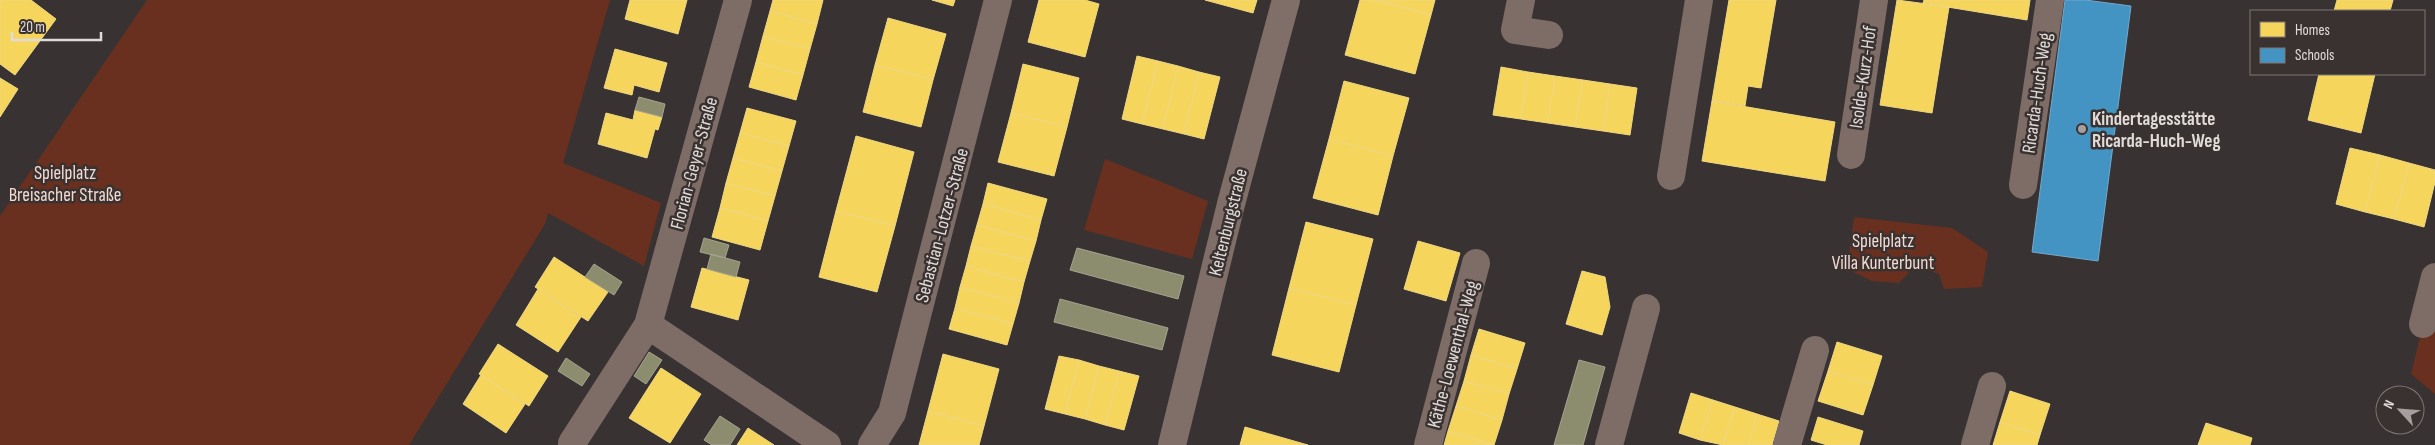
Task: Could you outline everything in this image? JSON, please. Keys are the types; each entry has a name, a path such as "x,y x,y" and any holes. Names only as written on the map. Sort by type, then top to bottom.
{"street":[{"name":"Florian-Geyer-Straße","path":"572,443 648,325 738,0"},
{"name":"Sebastian-Lotzer-Straße","path":"872,445 892,413 998,0"},
{"name":"Keltenburgstraße","path":"1172,445 1231,204 1286,0"},
{"path":"1521,0 1515,30 1549,35"},
{"path":"1670,176 1699,0"},
{"name":"Isolde-Kurz-Hof","path":"1851,155 1874,0"},
{"name":"Ricarda-Huch-Weg","path":"2023,186 2050,0"},
{"name":"Käthe-Loewenthal-Weg","path":"1428,445 1476,263"},
{"path":"2423,324 2435,277"},
{"path":"1608,445 1646,308"},
{"path":"648,325 827,445"},
{"path":"1787,445 1815,350"},
{"path":"1975,445 1992,386"}],"green space":[{"name":"Spielplatz Breisacher Straße","path":"147,0 610,0 563,163 661,203 644,266 548,213 545,224 409,445 0,445 0,216"},
{"path":"1105,159 1208,201 1192,259 1084,230"},
{"name":"Spielplatz Villa Kunterbunt","path":"1854,217 1952,228 1988,252 1982,287 1944,289 1939,274 1915,266 1899,283 1872,281 1847,269"},
{"path":"2423,324 2435,327 2435,394 2411,374"}],"building: Homes":[{"path":"0,0 31,0 56,19 15,75 0,64"},
{"path":"630,0 687,0 678,34 625,19"},
{"path":"773,0 823,0 817,24 770,11"},
{"path":"932,0 955,0 953,6"},
{"path":"1039,0 1085,0 1099,4 1085,57 1028,42"},
{"path":"1205,0 1257,0 1253,13"},
{"path":"1360,0 1375,0 1431,15 1415,74 1345,55"},
{"path":"1375,0 1435,0 1431,15"},
{"path":"1729,0 1776,0 1761,88 1748,86 1745,106 1712,101"},
{"path":"1897,0 1949,7 1932,113 1880,105"},
{"path":"1924,0 2030,0 2027,20 1923,3"},
{"path":"2337,0 2393,0 2390,10 2334,10"},
{"path":"770,11 817,24 810,49 763,36"},
{"path":"888,18 946,34 933,80 875,65"},
{"path":"763,36 810,49 803,75 756,62"},
{"path":"615,49 667,63 659,92 634,85 632,95 604,88"},
{"path":"1137,56 1158,61 1142,124 1122,119"},
{"path":"1158,61 1178,66 1163,129 1142,124"},
{"path":"756,62 803,75 796,100 749,87"},
{"path":"1023,64 1079,78 1067,127 1011,113"},
{"path":"875,65 933,80 921,127 863,112"},
{"path":"1178,66 1199,72 1184,134 1163,129"},
{"path":"1501,67 1528,72 1521,119 1493,115"},
{"path":"1199,72 1220,77 1204,139 1184,134"},
{"path":"1528,72 1555,76 1548,123 1521,119"},
{"path":"2319,75 2375,75 2361,133 2308,120"},
{"path":"1555,76 1583,80 1575,127 1548,123"},
{"path":"0,78 18,89 0,117"},
{"path":"1583,80 1610,84 1603,131 1575,127"},
{"path":"1344,81 1409,98 1393,156 1329,139"},
{"path":"1610,84 1637,88 1630,135 1603,131"},
{"path":"1712,101 1835,122 1825,181 1702,161"},
{"path":"747,108 796,121 789,146 740,133"},
{"path":"635,110 662,117 658,130 655,129 647,158 598,144 606,113 633,120"},
{"path":"1011,113 1067,127 1054,176 998,162"},
{"path":"740,133 789,146 782,171 733,158"},
{"path":"856,136 914,152 895,226 836,211"},
{"path":"1329,139 1393,156 1378,215 1313,198"},
{"path":"2350,148 2380,155 2365,212 2336,204"},
{"path":"2380,155 2409,163 2394,219 2365,212"},
{"path":"733,158 782,171 775,196 726,183"},
{"path":"2409,163 2435,170 2435,182 2424,227 2394,219"},
{"path":"726,183 775,196 768,221 720,208"},
{"path":"988,183 1047,199 1041,220 983,204"},
{"path":"983,204 1041,220 1036,241 977,225"},
{"path":"720,208 768,221 760,250 712,237"},
{"path":"836,211 895,226 877,292 819,277"},
{"path":"1306,222 1373,239 1356,305 1289,288"},
{"path":"977,225 1036,241 1030,261 971,246"},
{"path":"1418,241 1460,253 1446,301 1404,289"},
{"path":"971,246 1030,261 1024,282 966,266"},
{"path":"554,257 608,292 588,321 535,287"},
{"path":"966,266 1024,282 1019,303 960,287"},
{"path":"702,268 749,280 738,320 691,307"},
{"path":"1582,271 1605,277 1610,307 1602,335 1566,324"},
{"path":"960,287 1019,303 1013,324 955,308"},
{"path":"1289,288 1356,305 1339,372 1272,355"},
{"path":"538,289 581,317 558,352 516,325"},
{"path":"955,308 1013,324 1007,345 949,329"},
{"path":"1479,329 1525,343 1517,369 1471,355"},
{"path":"1837,342 1882,356 1873,385 1828,371"},
{"path":"498,344 548,376 529,406 479,374"},
{"path":"943,354 999,369 984,426 928,411"},
{"path":"1471,355 1517,369 1509,394 1464,381"},
{"path":"1059,356 1079,360 1065,414 1045,409"},
{"path":"1079,360 1099,366 1085,419 1065,414"},
{"path":"1099,366 1119,371 1105,425 1085,419"},
{"path":"661,368 701,394 670,443 629,418"},
{"path":"1119,371 1139,376 1124,430 1105,425"},
{"path":"1828,371 1873,385 1863,415 1818,401"},
{"path":"481,375 525,404 506,433 463,404"},
{"path":"1464,381 1509,394 1502,420 1456,406"},
{"path":"2010,391 2050,404 2040,435 2000,422"},
{"path":"1691,393 1713,400 1700,440 1679,433"},
{"path":"1713,400 1735,407 1723,445 1700,440"},
{"path":"1456,406 1502,420 1494,445 1448,431"},
{"path":"1735,407 1757,414 1748,445 1723,445"},
{"path":"928,411 984,426 979,445 919,445"},
{"path":"1757,414 1779,421 1772,445 1748,445"},
{"path":"1818,417 1863,431 1859,445 1827,445 1811,440"},
{"path":"2000,422 2040,435 2037,445 1993,445"},
{"path":"2206,423 2252,438 2250,445 2198,445"},
{"path":"1245,427 1308,445 1240,445"},
{"path":"748,428 774,445 737,445"},
{"path":"1448,431 1494,445 1444,445"}],"building: Schools":[{"name":"Kindertagesstätte Ricarda-Huch-Weg","path":"2065,0 2085,0 2131,6 2098,261 2032,252"}],"building: Industry":[{"path":"639,97 665,104 662,117 635,110"},
{"path":"704,238 729,245 725,258 700,252"},
{"path":"1077,248 1184,276 1178,299 1070,270"},
{"path":"711,254 740,262 736,277 707,269"},
{"path":"594,264 622,282 614,295 585,277"},
{"path":"1060,299 1168,328 1162,350 1054,322"},
{"path":"649,352 662,360 646,384 634,376"},
{"path":"566,358 590,374 582,386 558,371"},
{"path":"1579,360 1605,367 1583,445 1554,445"},
{"path":"720,416 740,429 730,445 712,445 704,440"}],"place":[{"name":"Kindertagesstätte Ricarda-Huch-Weg","path":"2082,129"}]}
